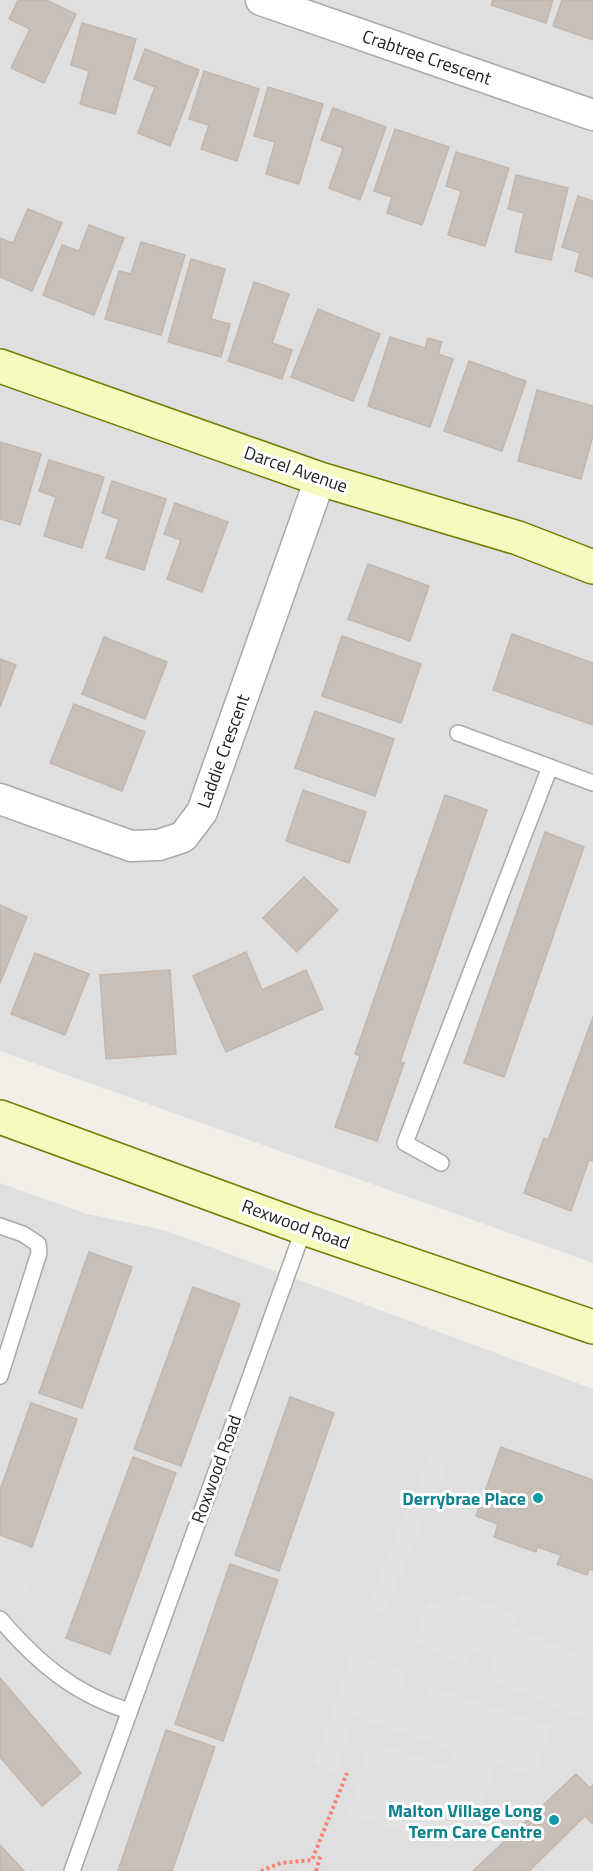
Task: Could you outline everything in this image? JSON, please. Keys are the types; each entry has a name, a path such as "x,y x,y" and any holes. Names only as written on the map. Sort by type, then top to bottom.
{"street":[{"name":"Crabtree Crescent","path":"261,0 593,115"},
{"name":"Darcel Avenue","path":"0,366 320,479 519,538 593,567"},
{"name":"Laddie Crescent","path":"0,799 131,846 159,845 183,837 202,812 320,479"},
{"name":"Rexwood Road","path":"0,1118 304,1228 593,1327"}],"lane":[{"path":"458,733 593,783"},
{"path":"441,1163 405,1143 550,767"},
{"path":"0,1226 23,1234 38,1244 39,1253 0,1376"},
{"name":"Roxwood Road","path":"72,1871 304,1228"},
{"path":"0,1619 24,1647 72,1686 103,1703 129,1711"}],"path":[{"path":"261,1871 281,1863 312,1860 347,1773"},
{"path":"316,1871 321,1854"}],"shaded area":[{"path":"0,0 593,0 593,1263 0,1051"},
{"path":"0,1183 87,1214 164,1230 593,1389 593,1871 0,1871"},
{"path":"434,1445 452,1453 384,1614 367,1606"},
{"path":"9,1563 32,1587 15,1604 0,1588 0,1572"},
{"path":"460,1593 517,1616 513,1627 589,1659 593,1649 593,1723 487,1678 495,1659 472,1650 466,1665 412,1643 429,1602 452,1611"},
{"path":"351,1653 402,1670 407,1694 426,1698 430,1687 551,1726 534,1776 496,1764 475,1827 460,1822 452,1847 348,1813 371,1742 448,1767 453,1750 354,1717 336,1771 314,1764"}],"building":[{"path":"18,0 46,0 76,14 44,83 11,68 30,29 9,19"},
{"path":"493,0 553,0 546,23 491,5"},
{"path":"562,0 593,0 593,40 553,26"},
{"path":"82,23 136,39 115,114 80,104 89,71 71,65"},
{"path":"145,49 199,70 170,146 138,133 155,87 134,79"},
{"path":"204,71 259,89 237,161 201,149 209,125 189,119"},
{"path":"268,87 323,104 299,184 266,174 275,142 254,136"},
{"path":"333,108 386,127 360,200 329,188 343,148 321,140"},
{"path":"395,129 449,147 422,225 387,213 392,197 374,191"},
{"path":"456,152 509,168 485,246 448,235 461,191 446,186"},
{"path":"516,175 568,188 551,260 515,252 524,213 508,209"},
{"path":"578,196 593,201 593,277 575,271 580,253 562,247"},
{"path":"28,209 62,223 32,291 0,277 0,238 13,243"},
{"path":"89,225 124,238 94,315 43,295 62,245 79,251"},
{"path":"141,242 185,255 161,335 105,319 119,271 131,274"},
{"path":"191,259 225,269 211,319 230,324 221,357 168,342"},
{"path":"254,282 289,294 272,343 292,350 282,379 228,361"},
{"path":"318,309 380,334 353,401 291,377"},
{"path":"390,337 425,348 428,338 442,342 438,354 453,359 430,427 368,406"},
{"path":"469,361 526,381 502,451 444,431"},
{"path":"537,390 593,406 593,436 581,479 518,461"},
{"path":"0,442 41,454 20,525 0,519"},
{"path":"49,460 104,477 82,548 44,536 56,497 39,491"},
{"path":"112,481 166,499 144,570 106,558 119,519 102,513"},
{"path":"175,503 228,522 202,592 167,579 181,540 164,534"},
{"path":"368,564 429,586 410,641 348,619"},
{"path":"512,634 593,663 593,725 493,690"},
{"path":"342,636 421,664 401,723 322,696"},
{"path":"104,637 167,662 145,719 82,694"},
{"path":"0,659 16,665 0,707"},
{"path":"74,704 145,732 122,791 50,763"},
{"path":"315,711 394,739 375,796 295,768"},
{"path":"303,790 366,812 349,863 286,841"},
{"path":"445,795 487,810 400,1062 404,1063 377,1141 335,1127 360,1056 355,1054"},
{"path":"545,832 584,847 504,1077 464,1063"},
{"path":"304,877 338,910 297,952 263,918"},
{"path":"0,905 27,917 0,983"},
{"path":"246,952 262,990 306,970 323,1009 226,1052 193,976"},
{"path":"35,953 89,974 65,1035 11,1014"},
{"path":"170,970 176,1054 106,1059 100,975"},
{"path":"593,1017 593,1161 589,1160 571,1211 524,1193 544,1138 548,1140"},
{"path":"89,1252 132,1267 82,1408 39,1393"},
{"path":"193,1287 240,1304 181,1466 134,1449"},
{"path":"290,1397 334,1413 279,1571 235,1555"},
{"path":"31,1403 77,1419 32,1547 0,1535 0,1490"},
{"name":"Derrybrae Place","path":"501,1447 593,1480 593,1570 589,1569 587,1575 557,1564 561,1555 537,1547 536,1552 494,1537 498,1524 476,1516"},
{"path":"133,1457 176,1473 110,1654 66,1638"},
{"path":"230,1564 278,1580 223,1741 175,1724"},
{"path":"0,1678 81,1773 42,1806 0,1757"},
{"path":"166,1730 215,1747 172,1871 118,1871"},
{"name":"Malton Village Long Term Care Centre","path":"576,1774 590,1788 593,1785 593,1824 585,1816 529,1871 473,1871"},
{"path":"0,1845 24,1871 0,1871"}],"place":[{"name":"Derrybrae Place","path":"538,1498"},
{"name":"Malton Village Long Term Care Centre","path":"554,1820"}]}
